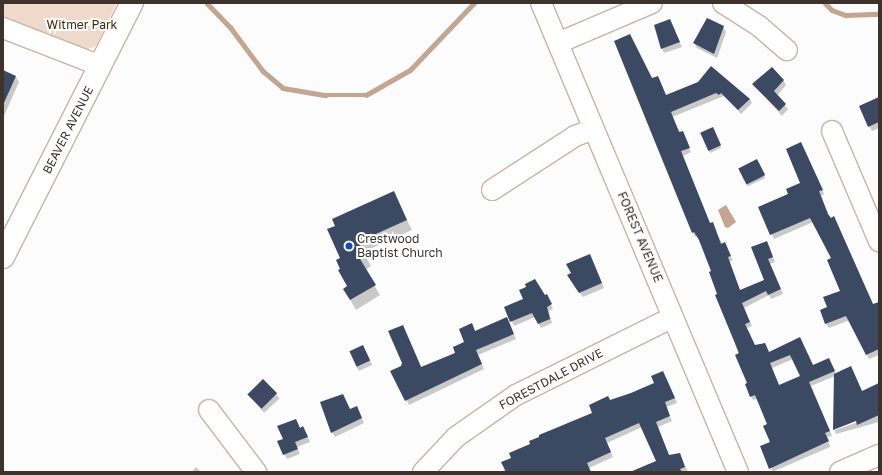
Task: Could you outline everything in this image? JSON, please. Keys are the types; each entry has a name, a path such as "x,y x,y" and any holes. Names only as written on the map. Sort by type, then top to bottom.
{"main road":[{"name":"BEAVER AVENUE","path":"3,257 132,3"}],"street":[{"name":"FOREST AVENUE","path":"541,3 738,472"},
{"path":"558,43 652,3"},
{"path":"723,3 759,26 787,50"},
{"path":"3,28 101,66"},
{"path":"492,190 575,136 594,129"},
{"path":"832,131 879,240"},
{"name":"FORESTDALE DRIVE","path":"423,472 456,438 516,394 673,317"},
{"path":"209,410 256,472"},
{"path":"840,472 879,455"}],"green space":[{"name":"Witmer Park","path":"3,3 117,3 96,46 88,49 3,20"}],"shaded area":[{"path":"726,205 736,222 728,228 725,227 718,210"}],"building":[{"path":"707,18 724,26 714,54 693,43"},
{"path":"670,19 680,42 661,49 654,25"},
{"path":"630,34 652,78 658,76 666,95 698,82 711,66 750,99 738,110 721,93 719,95 716,93 671,112 679,132 683,131 690,148 681,151 710,223 713,222 721,244 725,242 731,256 728,257 740,290 764,280 751,247 767,241 773,257 768,259 781,289 768,295 766,291 742,303 750,322 745,324 755,345 765,343 769,352 800,337 813,365 829,358 835,371 809,382 830,431 825,433 829,441 769,469 760,446 770,442 763,426 767,424 755,395 750,397 745,384 747,383 735,355 739,353 715,295 717,294 709,272 711,271 699,240 694,232 692,233 614,41","holes":["790,355 800,376 779,385 770,363"]},
{"path":"772,67 784,80 774,91 786,104 779,111 752,84"},
{"path":"3,70 16,76 3,105"},
{"path":"879,97 879,122 868,127 859,106"},
{"path":"713,127 721,145 708,151 700,133"},
{"path":"801,142 823,190 819,191 828,214 831,218 834,216 873,304 879,302 879,349 866,355 846,316 825,324 820,310 827,307 823,297 840,291 827,260 831,258 810,218 770,235 758,207 788,194 786,189 800,183 786,149"},
{"path":"757,159 765,175 746,185 738,169"},
{"name":"Crestwood Baptist Church","path":"394,191 407,220 358,242 366,256 360,259 376,285 350,300 343,289 347,286 338,270 340,269 336,260 340,258 327,229 335,226 332,219"},
{"path":"590,254 602,283 579,293 567,275 571,273 566,264"},
{"path":"535,279 545,295 547,294 552,304 547,307 550,319 538,324 532,313 510,322 504,307 523,299 519,290 526,287 525,284"},
{"path":"507,317 514,334 476,350 482,364 405,401 390,371 401,366 402,363 388,331 403,325 421,367 455,353 453,347 464,342 459,329 472,323 475,331"},
{"path":"363,345 370,360 357,367 349,351"},
{"path":"851,366 862,391 879,383 879,415 857,425 856,421 833,430 834,374"},
{"path":"663,371 675,398 665,402 670,416 656,422 669,455 680,453 685,467 680,469 682,472 630,472 656,461 639,423 605,438 611,452 587,463 591,472 506,472 501,462 511,458 509,453 530,444 529,441 539,437 539,435 592,413 589,405 608,396 610,400 654,383 651,376"},
{"path":"263,379 277,393 262,409 247,395"},
{"path":"343,394 350,409 357,406 362,418 331,433 320,402"},
{"path":"296,419 300,428 303,426 308,437 295,442 298,449 283,455 277,441 283,439 277,426"}],"waterway":[{"path":"207,3 231,28 263,71 283,88 325,95 366,95 410,70 474,3"},
{"path":"825,3 832,10 846,15 879,14"}],"place":[{"name":"Crestwood Baptist Church","path":"349,246"}]}
